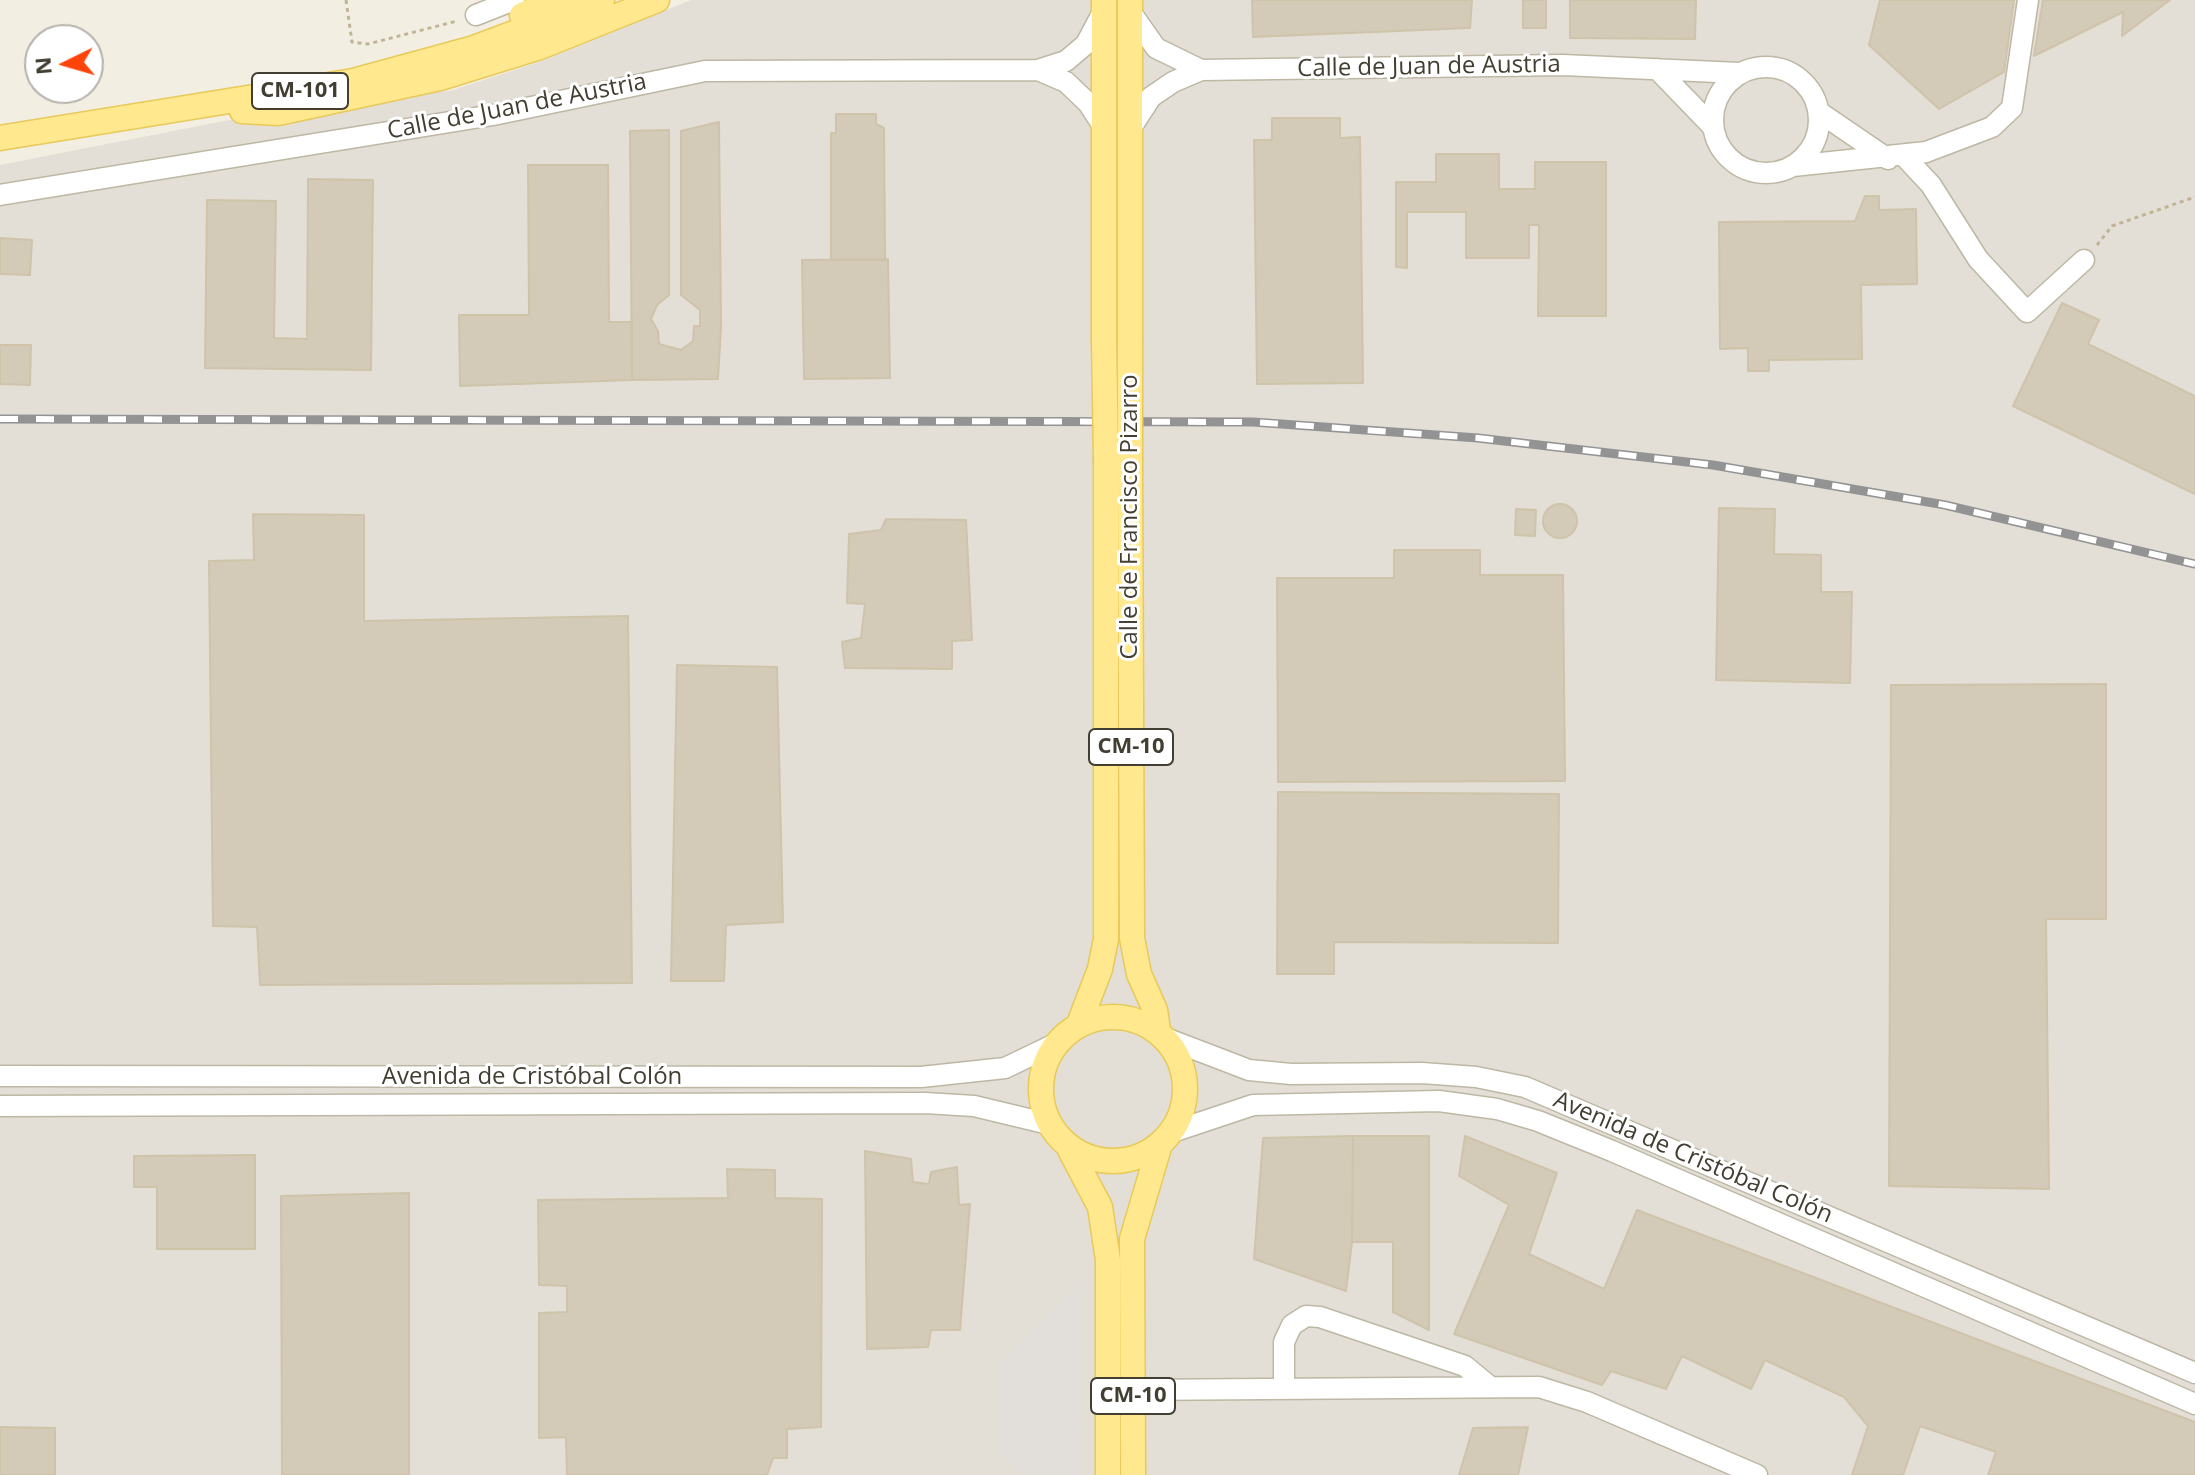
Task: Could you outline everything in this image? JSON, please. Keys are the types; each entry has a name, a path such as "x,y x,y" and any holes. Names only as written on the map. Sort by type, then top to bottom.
{"main road":[{"path":"403,69 460,37 557,0"},
{"name":"CM-101","path":"0,138 196,108 403,69 518,33 602,0"},
{"path":"196,108 278,113 400,89 540,47 657,0"},
{"name":"Calle de Francisco Pizarro","path":"1104,5 1104,339 1118,460 1132,938 1139,974 1163,1034"},
{"name":"Calle de Francisco Pizarro","path":"1079,1024 1100,969 1106,939 1118,460 1130,338 1130,6"},
{"path":"1079,1024 1096,1018 1117,1018 1163,1034"},
{"name":"CM-10","path":"1057,1043 1079,1024"},
{"name":"CM-10","path":"1133,1475 1132,1239 1164,1138 1180,1111 1183,1088 1182,1069 1163,1034"},
{"path":"1049,1124 1044,1078 1057,1043"},
{"name":"CM-10","path":"1049,1124 1070,1150 1093,1190 1104,1226 1108,1260 1108,1475"},
{"path":"1070,1150 1088,1159 1111,1162 1129,1160 1164,1138"}],"street":[{"path":"476,15 514,0"},
{"path":"1657,69 1713,127 1727,155 1753,172 1774,173 1793,166 1926,152 1992,127 2012,108 2028,0"},
{"path":"1038,70 1066,61 1086,44 1104,5"},
{"path":"1130,6 1156,48 1201,70"},
{"name":"Calle de Juan de Austria","path":"1201,70 1563,65 1739,73"},
{"path":"1713,127 1714,106 1723,87 1739,73 1758,66 1779,67 1798,76 1812,92 1819,112 1818,133 1809,152 1793,166"},
{"path":"1038,70 1066,82 1088,103 1103,126"},
{"name":"Calle de Juan de Austria","path":"0,195 493,115 705,71 1038,70"},
{"path":"1129,131 1151,97 1173,82 1201,70"},
{"path":"1819,112 1896,157 1931,185 1978,259 2027,312 2084,260"},
{"name":"Avenida de Cristóbal Colón","path":"1163,1034 1249,1070 1291,1074 1436,1074 1476,1077 1525,1087 2195,1373"},
{"name":"Avenida de Cristóbal Colón","path":"0,1076 921,1077 1005,1068 1057,1043"},
{"name":"Avenida de Cristóbal Colón","path":"1164,1138 1253,1105 1439,1101 1497,1109 1600,1146 2195,1404"},
{"name":"Avenida de Cristóbal Colón","path":"0,1106 925,1103 974,1106 1049,1124"},
{"path":"1284,1388 1284,1342 1292,1325 1306,1316 1320,1317 1465,1366 1488,1385"},
{"path":"1133,1390 1539,1387 1587,1402 1757,1475"}],"path":[{"path":"346,0 352,42 368,44 476,15"},
{"path":"2084,260 2112,226 2195,197"}],"shaded area":[{"path":"691,0 2195,0 2195,1475 0,1475 0,165 331,100 450,91 542,61"},
{"path":"1083,1280 1079,1475 1025,1475 997,1451 998,1363"}],"building":[{"path":"1252,0 1472,0 1470,28 1253,37"},
{"path":"1523,0 1546,0 1546,28 1523,28"},
{"path":"1570,0 1696,0 1695,39 1570,38"},
{"path":"1880,0 2014,0 2004,72 1939,109 1869,45"},
{"path":"2043,0 2170,0 2122,36 2123,12 2034,56"},
{"path":"836,114 876,114 876,124 884,128 885,260 831,260 831,133 836,133"},
{"path":"1272,118 1340,118 1340,138 1360,137 1363,383 1257,384 1254,140 1272,140"},
{"path":"719,122 721,327 718,379 632,380 630,131 669,130 669,295 657,305 651,319 658,331 659,344 681,350 693,341 694,326 700,326 700,310 681,295 681,131"},
{"path":"1436,154 1499,154 1499,189 1535,189 1535,162 1606,162 1606,316 1538,316 1539,225 1529,225 1529,258 1466,258 1466,212 1407,212 1407,268 1396,267 1396,182 1436,182"},
{"path":"528,165 608,165 609,322 632,322 632,380 460,386 459,315 529,315"},
{"path":"308,179 373,180 371,370 205,368 207,200 276,201 274,338 307,339"},
{"path":"1865,196 1879,196 1879,210 1916,209 1917,284 1861,285 1862,359 1769,360 1769,371 1748,371 1748,348 1720,349 1719,222 1855,221"},
{"path":"0,238 32,240 30,275 0,274"},
{"path":"888,259 890,378 804,379 802,260"},
{"path":"2062,303 2099,320 2088,344 2195,396 2195,494 2013,406"},
{"path":"0,345 31,345 30,385 0,384"},
{"path":"1560,504 1572,509 1577,521 1572,533 1560,538 1548,533 1543,521 1548,509"},
{"path":"1719,508 1775,509 1774,554 1821,555 1821,592 1852,592 1850,683 1716,680"},
{"path":"1516,509 1536,510 1535,536 1515,535"},
{"path":"253,514 364,515 364,621 628,616 632,983 260,985 257,927 213,926 209,561 254,560"},
{"path":"886,519 966,520 972,640 952,641 952,669 845,668 842,642 861,638 865,604 847,603 849,534 881,530"},
{"path":"1394,550 1480,550 1480,575 1563,575 1565,781 1278,782 1277,578 1394,578"},
{"path":"677,665 777,667 783,922 726,925 724,981 671,981"},
{"path":"2106,684 2106,919 2046,919 2049,1189 1889,1186 1891,685"},
{"path":"1278,792 1559,794 1558,943 1334,942 1334,974 1277,974"},
{"path":"1353,1136 1352,1242 1346,1291 1254,1259 1263,1138"},
{"path":"1353,1136 1429,1136 1429,1330 1393,1312 1393,1242 1352,1242"},
{"path":"1465,1136 1557,1173 1529,1254 1604,1289 1637,1210 2195,1422 2195,1475 1988,1475 1996,1452 1920,1426 1903,1475 1852,1475 1868,1426 1844,1397 1765,1360 1751,1389 1682,1356 1666,1389 1611,1371 1602,1385 1454,1334 1509,1205 1459,1176"},
{"path":"865,1151 911,1159 913,1182 929,1184 931,1172 957,1167 959,1205 970,1204 960,1330 931,1330 928,1347 867,1349"},
{"path":"255,1155 255,1249 157,1249 157,1187 134,1187 134,1156"},
{"path":"727,1169 775,1170 775,1198 822,1199 821,1427 787,1429 787,1458 773,1458 767,1475 567,1475 566,1437 539,1438 539,1313 567,1312 567,1286 539,1285 538,1200 728,1198"},
{"path":"409,1193 409,1475 282,1475 281,1196"},
{"path":"0,1427 55,1428 55,1475 0,1475"},
{"path":"1528,1427 1518,1475 1459,1475 1473,1428"}],"railway":[{"path":"0,419 1253,422 1478,438 1713,465 1945,505 2195,564"}]}
